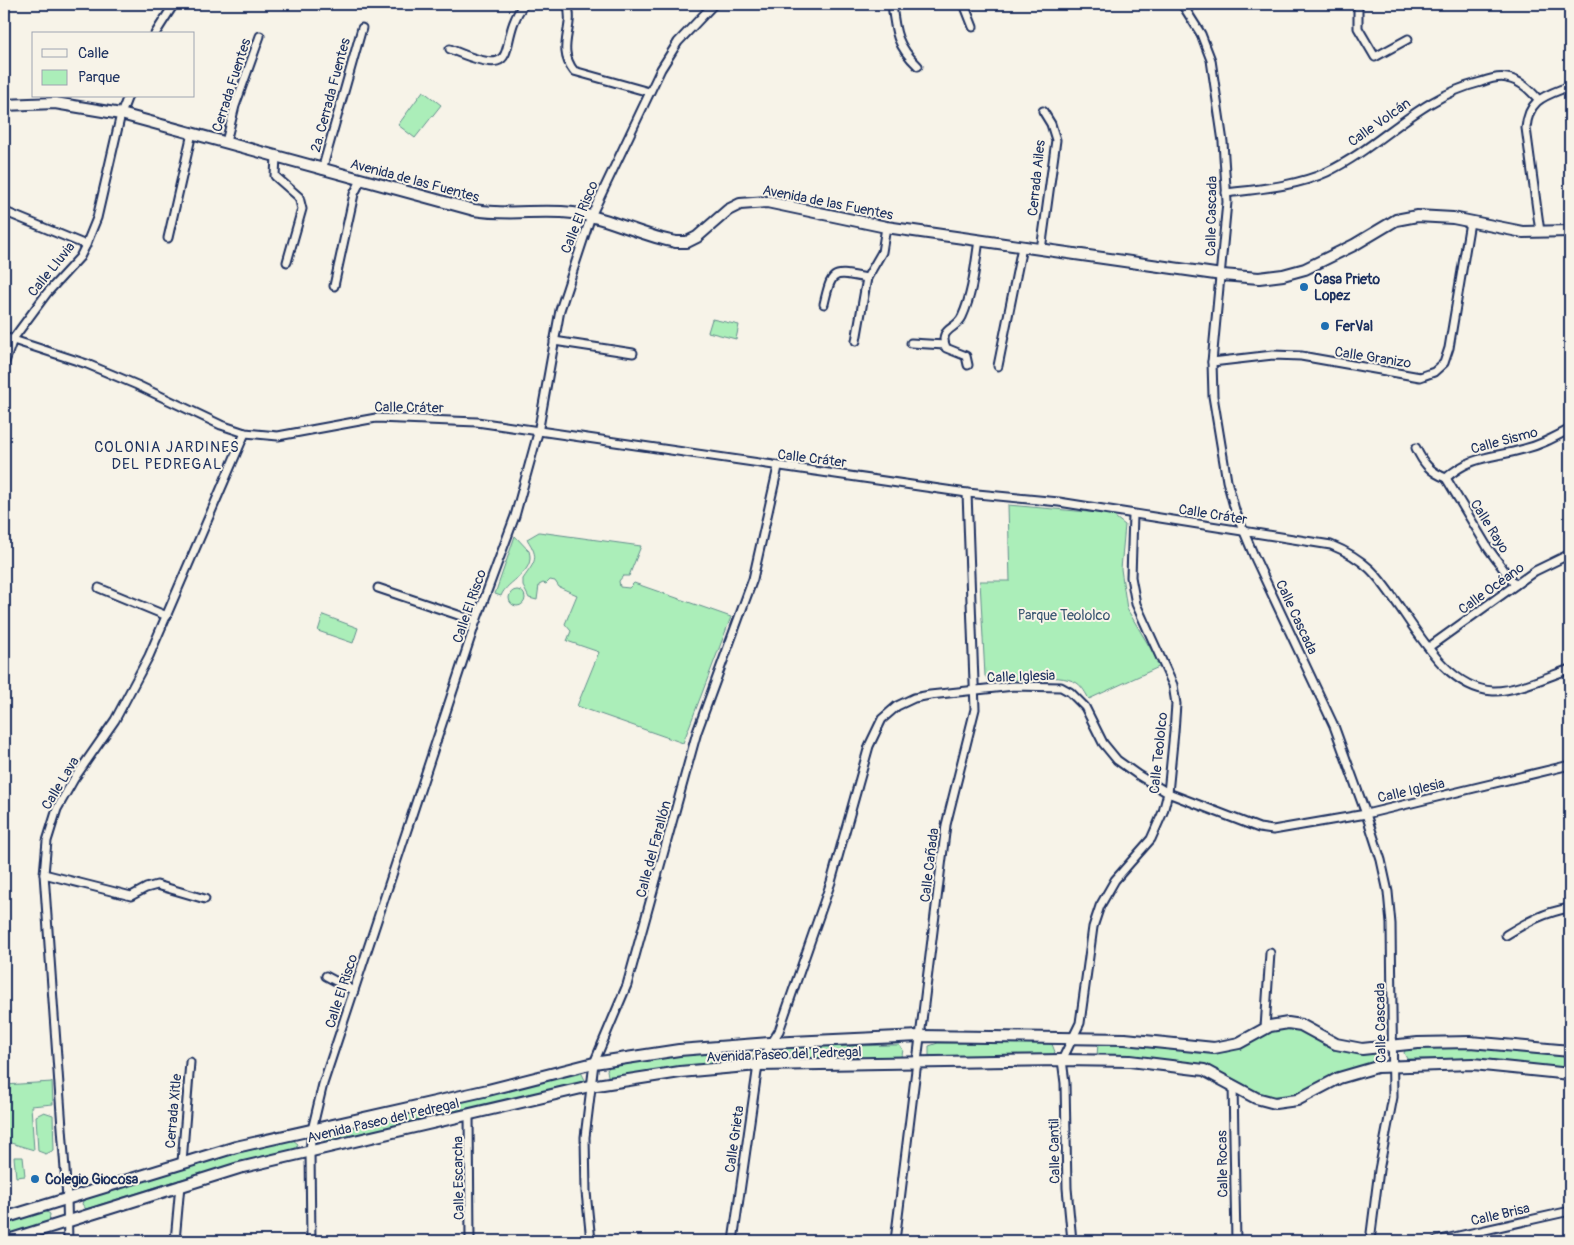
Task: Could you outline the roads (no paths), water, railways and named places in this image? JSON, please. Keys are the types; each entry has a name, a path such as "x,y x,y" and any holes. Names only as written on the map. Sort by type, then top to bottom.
{"main road":[{"name":"Avenida de las Fuentes","path":"4,105 55,103 121,114 192,132 322,170 487,212 513,214 563,212 591,216 676,242 687,242 697,237 728,210 740,204 767,202 886,227 1222,275 1259,278 1283,276 1304,269 1354,245 1396,220 1433,216 1523,232 1570,231"},
{"name":"Avenida Paseo del Pedregal","path":"4,1218 236,1147 594,1063 679,1050 770,1043 920,1036 1153,1041 1214,1048 1239,1043 1265,1028 1281,1023 1295,1023 1343,1045 1362,1048 1418,1043 1470,1042 1570,1051"},
{"name":"Avenida Paseo del Pedregal","path":"5,1241 180,1186 310,1152 590,1086 680,1072 758,1066 1062,1060 1138,1062 1210,1072 1262,1101 1282,1103 1304,1097 1349,1074 1377,1067 1472,1064 1570,1074"}],"street":[{"path":"157,32 174,4"},
{"path":"450,49 489,64 504,57 508,50 517,14 524,4"},
{"path":"567,4 570,12 565,54 574,71 649,92"},
{"name":"Calle El Risco","path":"311,1241 310,1152 312,1130 323,1084 476,621 515,516 538,433 554,341 566,288 591,216 649,92 678,42 714,4"},
{"path":"892,4 895,33 904,54 918,66"},
{"path":"964,4 973,26"},
{"name":"Calle Cascada","path":"1182,4 1201,34 1211,60 1217,90 1226,193 1222,275 1212,362 1213,396 1235,510 1334,726 1381,860 1389,900 1393,1046 1392,1097 1379,1170 1370,1241"},
{"path":"1358,4 1358,28 1375,57 1408,38"},
{"name":"2a. Cerrada Fuentes","path":"322,170 362,28"},
{"name":"Cerrada Fuentes","path":"226,142 235,106 260,36"},
{"name":"Calle Volcán","path":"1226,193 1311,179 1359,152 1424,106 1448,92 1470,84 1506,78 1528,88 1538,99"},
{"path":"1540,232 1526,128 1527,115 1538,99 1570,86"},
{"name":"Calle Lluvia","path":"4,366 13,339 47,293 80,257 86,245 97,218 121,114 127,98"},
{"name":"Cerrada Ailes","path":"1040,250 1056,140 1051,124 1043,110"},
{"path":"168,238 192,132"},
{"path":"276,156 275,176 299,197 302,209 287,262"},
{"path":"334,286 354,194 361,180"},
{"path":"8,213 86,245"},
{"name":"Calle Granizo","path":"1212,362 1273,355 1301,356 1399,375 1420,377 1434,372 1444,363 1449,348 1470,222"},
{"path":"856,341 867,278 882,252 886,227"},
{"path":"945,345 948,329 961,320 968,304 979,240"},
{"path":"998,366 1022,247"},
{"path":"824,304 829,281 834,276 839,274 867,278"},
{"name":"Calle Cráter","path":"4,336 88,364 137,385 221,426 245,433 278,436 376,418 477,422 538,433 967,493 1059,502 1331,545 1344,550 1371,570 1429,647 1451,674 1463,683 1478,689 1496,692 1570,670"},
{"path":"554,341 632,353"},
{"path":"911,343 945,345 946,348 966,356 968,365"},
{"name":"Calle Sismo","path":"1446,478 1469,461 1524,449 1550,440 1570,429"},
{"name":"Calle Lava","path":"68,1241 68,1198 44,874 48,842 57,809 115,720 167,616 245,433"},
{"path":"1416,448 1422,462 1432,473 1446,478"},
{"name":"Calle del Farallón","path":"591,1241 585,1164 590,1086 594,1063 627,985 697,732 753,579 778,467"},
{"name":"Calle Rayo","path":"1446,478 1488,548 1515,585"},
{"name":"Calle Cañada","path":"895,1241 946,824 976,709 967,493"},
{"name":"Calle Teololco","path":"1062,1060 1080,1023 1093,927 1100,906 1115,880 1150,839 1163,812 1168,793 1176,704 1166,666 1136,604 1131,577 1134,515"},
{"name":"Calle Océano","path":"1429,647 1515,585 1535,572 1570,554"},
{"path":"99,588 167,616"},
{"path":"378,588 476,621"},
{"name":"Calle Iglesia","path":"770,1043 779,1031 831,882 869,746 882,719 897,706 914,698 1048,685 1066,689 1085,707 1103,743 1117,760 1138,775 1168,793 1259,828 1273,830 1366,814 1570,765"},
{"path":"44,874 131,896 146,888 157,885 205,899"},
{"path":"1506,935 1529,920 1552,911 1570,908"},
{"path":"1265,1028 1270,953"},
{"path":"326,976 354,991"},
{"name":"Calle Grieta","path":"733,1241 758,1066 770,1043"},
{"name":"Calle Cantil","path":"1062,1060 1065,1083 1068,1188 1072,1241"},
{"name":"Cerrada Xitle","path":"182,1162 190,1062"},
{"name":"Calle Rocas","path":"1233,1086 1236,1241"},
{"name":"Calle Escarcha","path":"468,1114 470,1241"},
{"path":"175,1241 180,1186"},
{"name":"Calle Brisa","path":"1436,1241 1570,1211"}],"place":[{"name":"Casa Prieto Lopez","path":"1304,287"},
{"name":"FerVal","path":"1325,326"},
{"name":"Colegio Giocosa","path":"35,1179"}],"district":[{"name":"COLONIA JARDINES DEL PEDREGAL","path":"167,456"}],"park label":[{"name":"Parque Teololco","path":"1064,615"}]}
